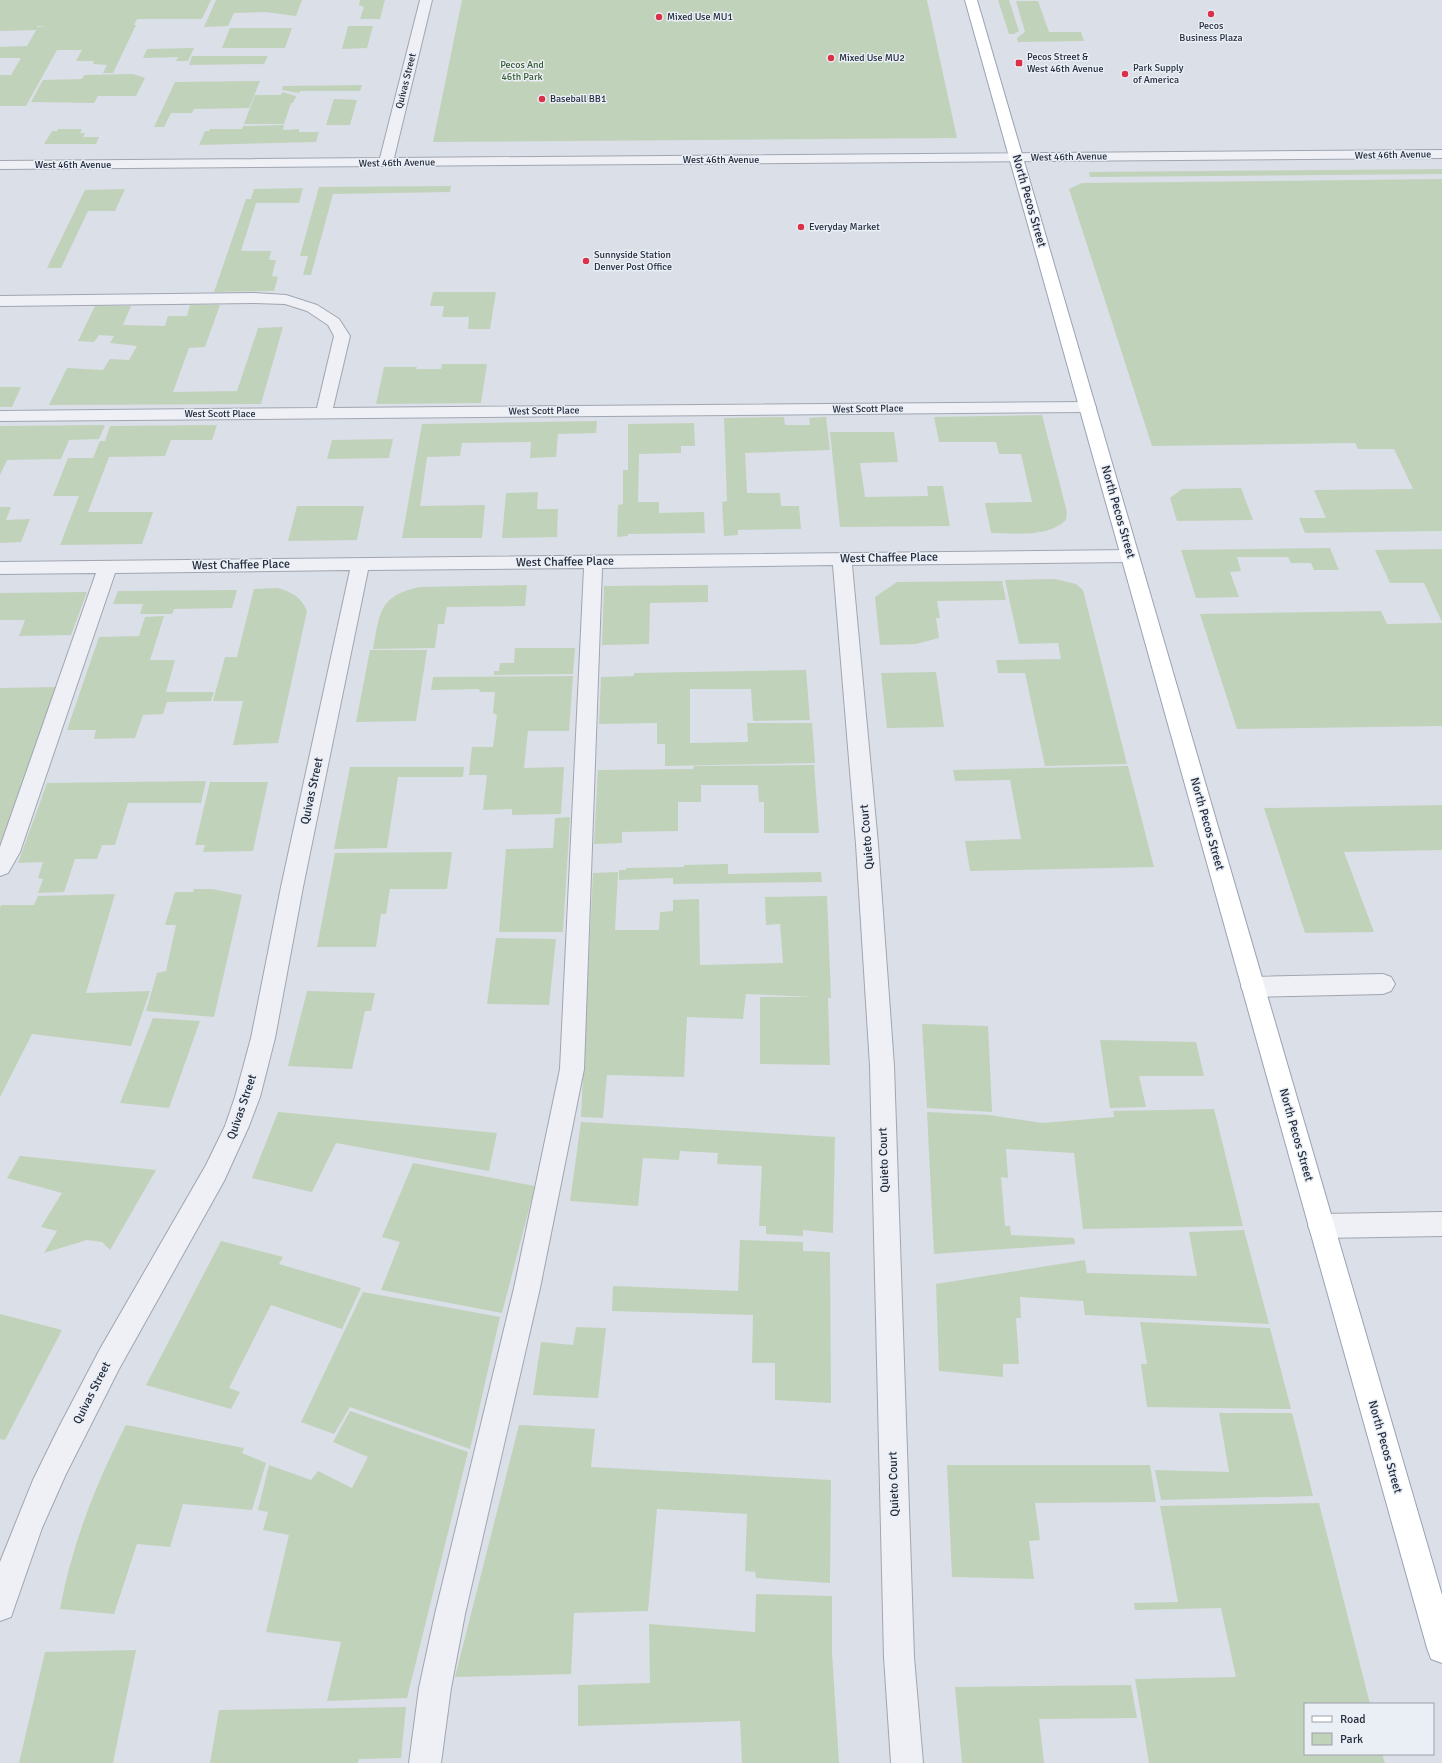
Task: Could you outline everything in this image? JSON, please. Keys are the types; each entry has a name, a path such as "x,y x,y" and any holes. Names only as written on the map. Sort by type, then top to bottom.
{"main road":[{"name":"North Pecos Street","path":"971,0 1442,1648"}],"street":[{"name":"Quivas Street","path":"386,163 426,0"},
{"name":"West 46th Avenue","path":"0,166 1442,154"},
{"path":"0,301 254,298 286,300 312,308 334,322 342,336 324,413"},
{"name":"West Scott Place","path":"0,416 1088,407"},
{"name":"West Chaffee Place","path":"0,568 1130,556"},
{"name":"Quieto Court","path":"842,559 867,844 881,1059 899,1657 907,1763"},
{"path":"425,1763 435,1688 450,1614 527,1288 572,1069 593,561"},
{"name":"Quivas Street","path":"0,1606 32,1517 56,1463 101,1373 194,1213 219,1166 237,1126 250,1090 263,1036 292,888 360,564"},
{"path":"0,867 9,852 108,566"},
{"path":"1253,987 1383,984"},
{"path":"1321,1226 1442,1224"}],"green space":[{"path":"0,0 211,0 202,19 137,19 134,25 136,25 113,73 103,73 107,65 93,64 94,61 76,61 82,50 57,50 26,106 0,106 0,75 11,75 21,58 0,58 0,47 27,46 38,27 47,26 38,26 36,30 0,31"},
{"path":"216,0 302,0 296,16 265,12 234,13 228,26 204,27"},
{"path":"360,0 385,0 380,19 360,19 364,7 359,5"},
{"name":"Pecos And 46th Park","path":"462,0 927,0 957,138 433,142"},
{"path":"998,0 1009,0 1019,31 1014,34 1009,34"},
{"path":"1016,1 1038,1 1049,32 1081,32 1084,41 1018,42 1017,38 1025,32"},
{"path":"348,26 373,26 367,48 342,49"},
{"path":"230,28 292,28 285,48 222,48"},
{"path":"194,48 188,61 176,61 178,57 143,58 147,49"},
{"path":"192,56 268,56 264,64 189,65"},
{"path":"133,74 145,78 136,96 98,96 94,103 31,102 43,80 82,79 84,75"},
{"path":"260,81 249,108 194,109 192,113 171,113 164,127 154,127 175,82"},
{"path":"362,85 360,91 300,91 299,93 282,90 283,86"},
{"path":"282,92 296,96 293,103 291,103 284,124 244,124 255,95 281,95"},
{"path":"334,99 357,100 350,125 326,125"},
{"path":"284,125 283,130 299,129 299,132 319,132 316,142 199,145 205,131 209,131 210,129 242,129 243,126"},
{"path":"58,129 82,129 80,133 85,133 83,137 99,137 96,144 44,144 52,131 57,131"},
{"path":"1442,169 1442,174 1090,177 1089,172"},
{"path":"1442,179 1442,531 1305,533 1299,518 1326,518 1314,490 1413,489 1394,449 1358,449 1355,443 1152,446 1069,189 1082,183"},
{"path":"451,186 450,192 333,194 311,275 303,275 308,256 300,256 319,187"},
{"path":"303,188 299,203 256,203 241,251 271,251 269,260 276,260 272,276 278,277 274,291 214,292 246,199 251,199 254,189"},
{"path":"125,189 115,211 88,211 61,268 47,268 85,190"},
{"path":"433,292 496,292 490,329 468,329 469,317 442,317 444,306 430,306"},
{"path":"190,305 220,305 205,347 189,348 173,392 237,391 258,328 283,327 261,404 49,405 67,368 103,370 110,359 129,360 137,346 110,343 114,336 99,335 94,342 78,341 95,306 131,306 123,325 165,326 168,316 187,316"},
{"path":"442,364 487,364 481,403 376,404 384,367 441,369"},
{"path":"0,387 21,387 12,407 0,407"},
{"path":"1042,415 1067,512 1066,520 1050,530 1041,532 1021,534 991,533 985,503 1032,502 1021,454 999,454 996,442 939,442 934,417"},
{"path":"784,417 785,425 810,425 809,418 826,417 830,450 745,453 747,493 780,493 781,506 799,506 801,529 738,530 738,535 724,536 722,502 727,501 724,418"},
{"path":"597,421 596,433 558,434 556,457 530,458 531,442 462,443 460,456 427,457 420,506 485,505 482,538 402,538 422,424"},
{"path":"694,423 695,446 681,446 681,453 639,454 638,502 659,502 659,513 704,512 705,533 628,534 628,536 617,537 618,505 623,504 623,470 628,470 628,424"},
{"path":"105,425 99,439 69,440 61,459 7,460 0,475 0,426"},
{"path":"217,425 212,440 171,440 165,456 109,457 88,512 153,512 142,544 60,545 79,496 53,496 68,458 93,458 100,441 105,441 110,426"},
{"path":"830,432 894,432 898,462 860,463 865,497 928,496 927,486 943,486 950,526 840,527"},
{"path":"393,439 389,458 327,459 332,440"},
{"path":"1241,488 1253,520 1177,521 1170,498 1182,489"},
{"path":"538,492 537,509 558,509 557,537 502,538 506,493"},
{"path":"297,506 364,506 357,540 288,541"},
{"path":"0,507 11,507 6,520 30,519 21,542 0,543"},
{"path":"1330,548 1339,570 1314,570 1311,563 1291,563 1288,557 1237,557 1241,571 1230,572 1239,597 1196,598 1181,550"},
{"path":"1442,549 1442,622 1424,583 1390,583 1375,550"},
{"path":"1055,579 1076,584 1083,590 1127,764 1045,766 1025,673 998,673 996,660 1061,659 1058,643 1019,644 1005,580"},
{"path":"1002,581 1006,600 937,601 940,618 936,618 939,638 916,644 880,645 875,597 897,582"},
{"path":"527,585 525,606 447,607 444,624 438,624 435,648 373,649 380,615 389,601 396,595 419,587"},
{"path":"708,585 708,602 650,603 649,644 602,645 604,586"},
{"path":"277,588 287,591 299,599 307,611 278,743 233,745 243,701 213,701 225,657 237,657 254,589"},
{"path":"237,590 232,608 174,609 172,614 140,614 143,604 113,604 118,591"},
{"path":"87,592 71,635 19,636 25,620 0,620 0,593"},
{"path":"1381,611 1387,624 1442,623 1442,726 1237,729 1200,614"},
{"path":"164,616 150,660 175,660 166,692 214,692 211,701 167,702 163,714 143,715 135,738 94,739 96,730 67,730 99,637 139,636 145,617"},
{"path":"515,648 575,648 573,674 494,675 494,671 499,671 500,663 514,663"},
{"path":"370,650 427,650 416,721 356,722"},
{"path":"806,670 810,720 753,721 751,689 690,689 690,743 748,742 747,723 812,723 815,763 665,766 665,744 657,744 657,723 599,724 601,677 634,676 634,673"},
{"path":"936,672 944,727 887,728 881,673"},
{"path":"573,676 569,731 528,731 524,768 564,767 561,814 512,815 512,809 483,810 487,775 469,775 472,747 493,747 497,715 493,713 495,692 480,692 479,689 431,690 433,677"},
{"path":"60,687 0,852 0,688"},
{"path":"814,765 819,833 764,833 764,802 759,802 758,785 701,785 701,802 678,802 678,831 622,832 622,843 594,844 598,770 693,769 694,766"},
{"path":"1128,766 1154,867 970,871 965,841 1021,839 1010,780 955,781 953,770"},
{"path":"350,767 464,767 463,777 398,777 387,848 334,849"},
{"path":"206,781 201,803 128,803 115,845 102,845 97,859 75,859 64,892 38,893 43,879 38,878 43,862 18,863 47,783"},
{"path":"210,782 268,782 253,851 203,852 205,845 195,845"},
{"path":"1442,805 1442,850 1344,852 1374,932 1305,933 1264,808"},
{"path":"570,817 563,932 499,932 506,849 553,848 555,818"},
{"path":"452,852 447,889 390,889 386,914 381,914 376,947 317,947 335,853"},
{"path":"728,864 728,874 821,872 822,882 673,884 673,878 619,880 619,870 626,870 626,868 684,867 684,865"},
{"path":"618,872 615,930 659,930 660,912 673,911 673,900 699,899 700,965 783,963 780,924 766,925 765,897 827,896 831,998 828,998 830,1065 760,1064 760,997 814,997 746,994 743,1019 687,1017 684,1077 607,1075 603,1118 581,1117 593,873"},
{"path":"194,889 212,889 242,895 214,1017 146,1011 157,973 166,971 176,925 165,925 175,892 193,892"},
{"path":"115,894 86,993 150,991 131,1046 32,1034 0,1097 0,907 2,905 34,905 38,896"},
{"path":"496,938 556,939 549,1005 487,1004"},
{"path":"307,991 375,993 371,1011 365,1011 352,1069 288,1066"},
{"path":"153,1018 200,1021 169,1108 120,1103"},
{"path":"922,1024 988,1026 992,1112 927,1108"},
{"path":"1100,1040 1196,1042 1204,1076 1139,1076 1146,1107 1110,1108"},
{"path":"1214,1109 1243,1226 1083,1229 1074,1153 1006,1149 1008,1178 1001,1177 1005,1226 1010,1226 1011,1235 1074,1238 1075,1244 934,1254 927,1112 989,1115 1042,1123 1114,1117 1113,1111"},
{"path":"278,1112 497,1133 489,1171 336,1143 312,1192 252,1178"},
{"path":"581,1122 835,1137 833,1233 803,1230 803,1236 766,1234 766,1226 759,1226 762,1166 717,1164 718,1153 680,1151 679,1160 643,1158 638,1206 570,1201"},
{"path":"20,1156 156,1170 110,1250 102,1242 87,1240 44,1253 57,1231 41,1227 62,1193 7,1178"},
{"path":"413,1163 535,1186 502,1313 381,1290 400,1242 382,1237"},
{"path":"1244,1230 1269,1324 1085,1315 1083,1301 1020,1297 1021,1318 1016,1318 1019,1364 1003,1364 1003,1377 939,1371 936,1284 1085,1260 1087,1273 1197,1276 1189,1232"},
{"path":"740,1240 803,1242 803,1251 830,1252 831,1403 775,1400 775,1363 752,1363 753,1315 612,1311 613,1286 738,1291"},
{"path":"221,1241 283,1257 279,1264 361,1288 342,1329 271,1305 229,1388 240,1392 231,1409 146,1385"},
{"path":"363,1292 500,1317 470,1449 350,1407 334,1434 301,1422"},
{"path":"0,1314 62,1330 5,1440 0,1439"},
{"path":"1140,1322 1270,1328 1291,1409 1147,1407 1141,1364 1147,1364"},
{"path":"576,1327 606,1328 598,1398 533,1395 541,1342 573,1345"},
{"path":"350,1411 468,1452 407,1698 327,1701 341,1642 266,1632 289,1535 263,1530 268,1512 258,1510 269,1465 311,1480 318,1471 352,1488 368,1457 333,1442"},
{"path":"1219,1413 1292,1413 1313,1496 1161,1500 1155,1470 1229,1472"},
{"path":"126,1425 244,1448 242,1453 266,1463 252,1510 183,1504 170,1547 137,1544 114,1614 60,1609 71,1561 86,1514"},
{"path":"519,1425 595,1429 591,1467 831,1480 830,1583 756,1578 755,1572 745,1571 747,1514 657,1509 648,1611 574,1613 571,1674 455,1677"},
{"path":"947,1465 1150,1465 1156,1502 1035,1503 1040,1540 1029,1541 1034,1579 952,1577"},
{"path":"1319,1503 1370,1703 1304,1703 1304,1755 1382,1755 1385,1763 1149,1763 1135,1679 1236,1677 1221,1608 1135,1610 1134,1603 1178,1602 1160,1506"},
{"path":"756,1594 832,1596 832,1653 839,1763 742,1763 740,1721 578,1726 578,1685 650,1683 649,1624 755,1632"},
{"path":"136,1650 113,1763 19,1763 45,1652"},
{"path":"1131,1685 1137,1718 1039,1719 1044,1763 962,1763 955,1687"},
{"path":"406,1707 401,1758 359,1759 358,1763 210,1763 219,1710"}],"place":[{"name":"Pecos Business Plaza","path":"1211,14"},
{"name":"Mixed Use MU1","path":"659,17"},
{"name":"Mixed Use MU2","path":"831,58"},
{"name":"Pecos Street & West 46th Avenue","path":"1019,63"},
{"name":"Park Supply of America","path":"1125,74"},
{"name":"Baseball BB1","path":"542,99"},
{"name":"Everyday Market","path":"801,227"},
{"name":"Sunnyside Station Denver Post Office","path":"586,261"}]}
